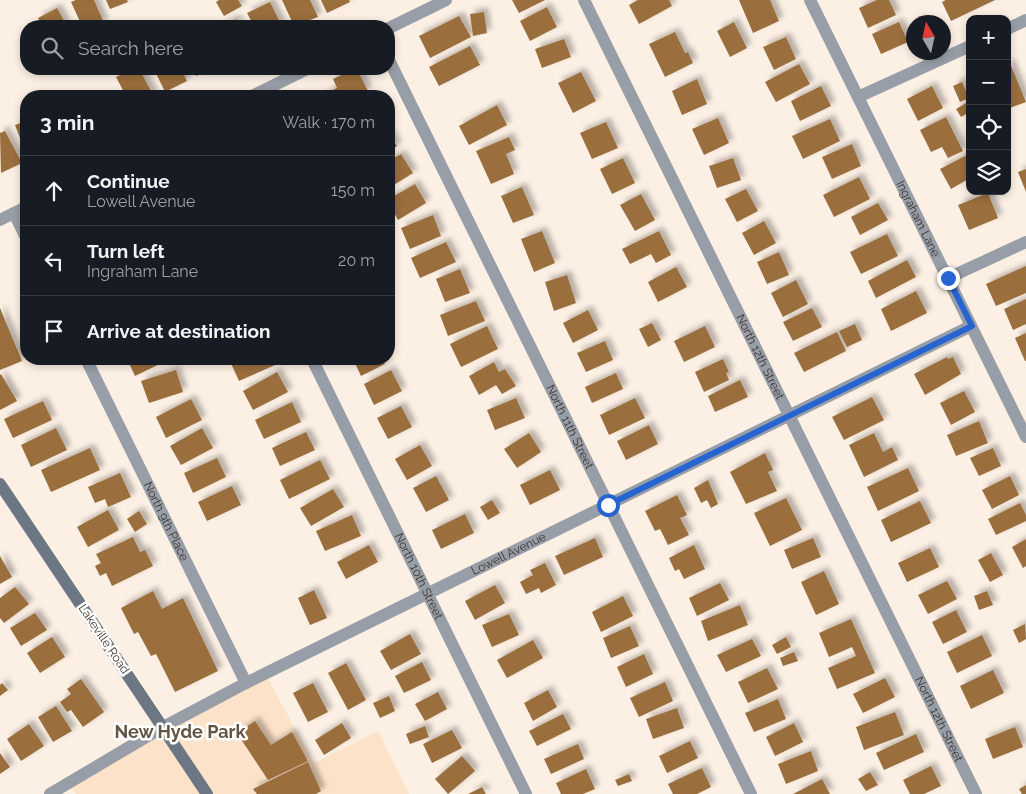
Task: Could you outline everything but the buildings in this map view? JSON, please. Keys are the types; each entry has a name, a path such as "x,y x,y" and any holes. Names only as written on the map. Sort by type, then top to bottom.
{"main road":[{"name":"Lakeville Road","path":"0,484 208,794"}],"street":[{"path":"395,25 446,0"},
{"name":"North 12th Street","path":"584,0 976,794"},
{"name":"Ingraham Lane","path":"810,0 1026,437"},
{"path":"1011,27 1026,20"},
{"path":"858,97 966,48"},
{"name":"North 11th Street","path":"395,72 751,794"},
{"path":"264,90 296,75"},
{"path":"0,220 20,210"},
{"path":"14,213 20,226"},
{"path":"948,278 1026,242"},
{"name":"Lowell Avenue","path":"50,794 162,727 246,683 972,326"},
{"name":"North 9th Place","path":"89,365 246,683"},
{"name":"North 10th Street","path":"315,365 526,794"}],"shaded area":[{"path":"267,677 314,763 378,731 409,794 76,794 70,785"}],"district":[{"name":"New Hyde Park","path":"180,732"}],"route":[{"path":"608,505 972,326 948,278"}]}
